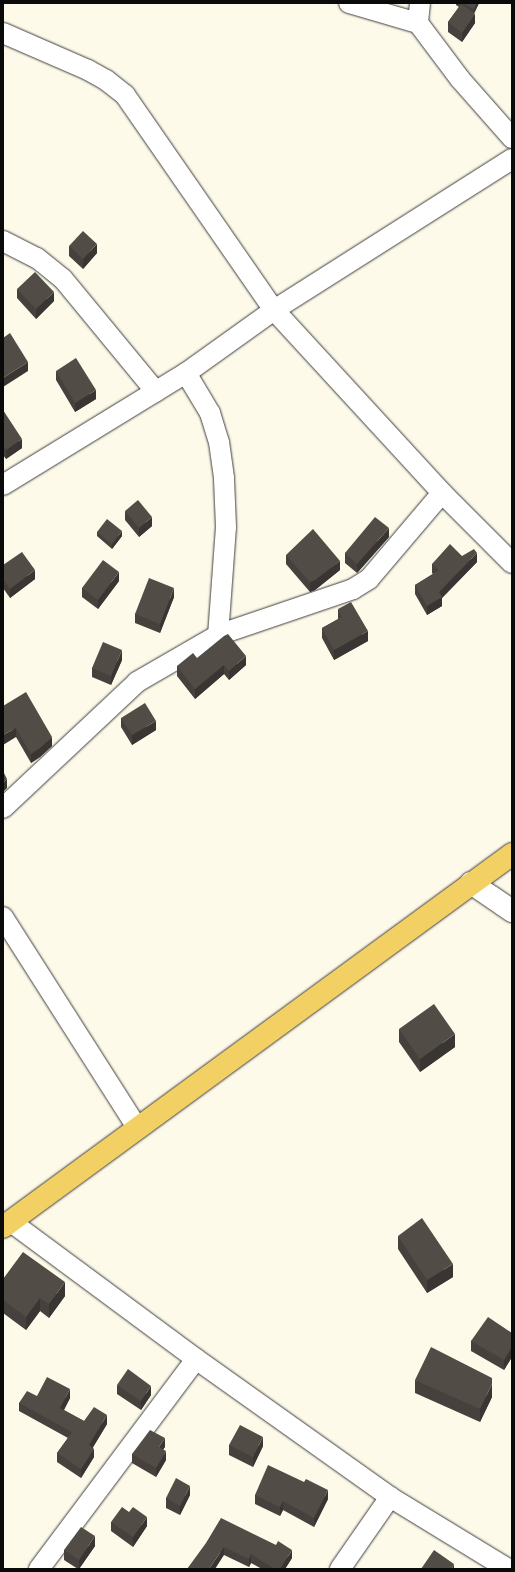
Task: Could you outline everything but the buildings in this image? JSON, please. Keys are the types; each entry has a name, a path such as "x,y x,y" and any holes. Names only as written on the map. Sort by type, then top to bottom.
{"main road":[{"path":"7,1225 512,854"}],"street":[{"path":"349,3 418,22 460,79 512,138"},
{"path":"418,22 420,3"},
{"path":"3,33 88,70 106,80 125,95 274,310 442,493 512,563"},
{"path":"3,485 186,374 274,310 512,159"},
{"path":"3,241 37,258 63,279 156,392"},
{"path":"186,374 210,413 219,442 224,479 226,527 218,634"},
{"path":"3,808 137,682 218,634 353,589 369,579 442,493"},
{"path":"471,883 512,911"},
{"path":"3,917 138,1129"},
{"path":"7,1225 390,1497 508,1569"},
{"path":"39,1569 196,1359"},
{"path":"340,1569 390,1497"}]}
